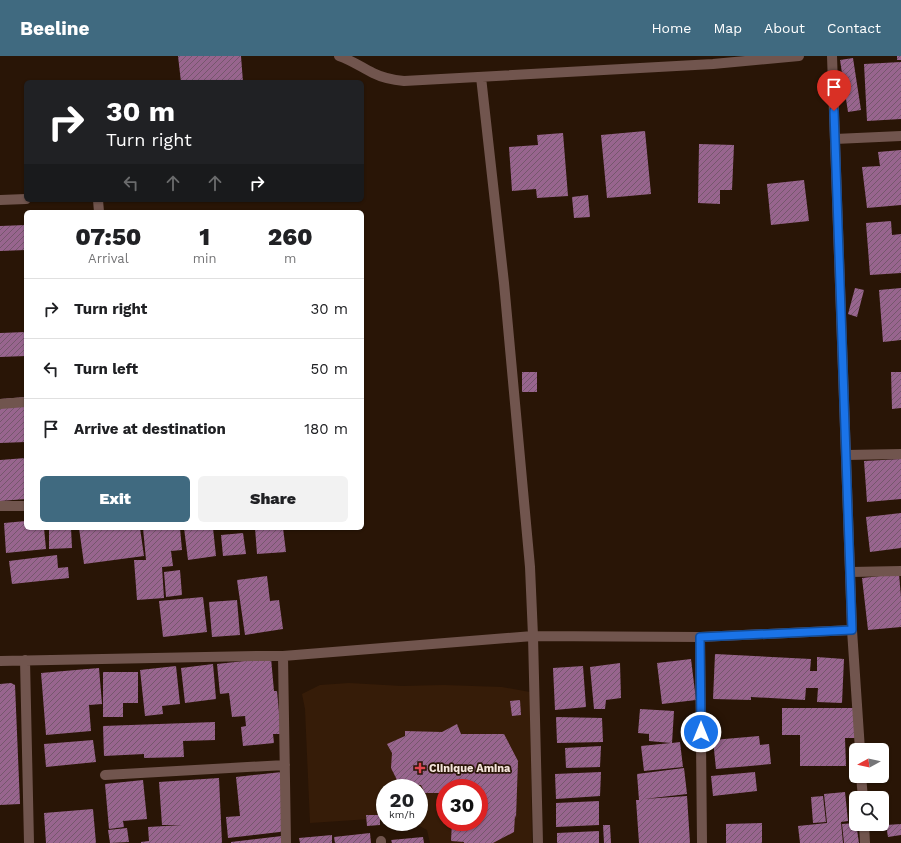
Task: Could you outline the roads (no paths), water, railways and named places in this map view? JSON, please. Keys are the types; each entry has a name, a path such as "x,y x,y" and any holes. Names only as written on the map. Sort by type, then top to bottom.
{"street":[{"path":"339,56 350,59 374,74 390,79 404,81 713,64 799,56"},
{"path":"832,56 852,630 860,743"},
{"path":"481,77 504,284 530,567 538,843"},
{"path":"835,139 901,136"},
{"path":"0,200 24,199"},
{"path":"0,404 24,402"},
{"path":"847,455 901,454"},
{"path":"0,506 24,506"},
{"path":"851,572 901,571"},
{"path":"0,661 283,656 533,636 700,637 852,630"},
{"path":"700,637 702,843"},
{"path":"283,656 286,843"},
{"path":"25,660 29,843"},
{"path":"105,775 285,765"},
{"path":"864,831 865,843"}],"place":[{"name":"Clinique Amina","path":"420,768"}]}
